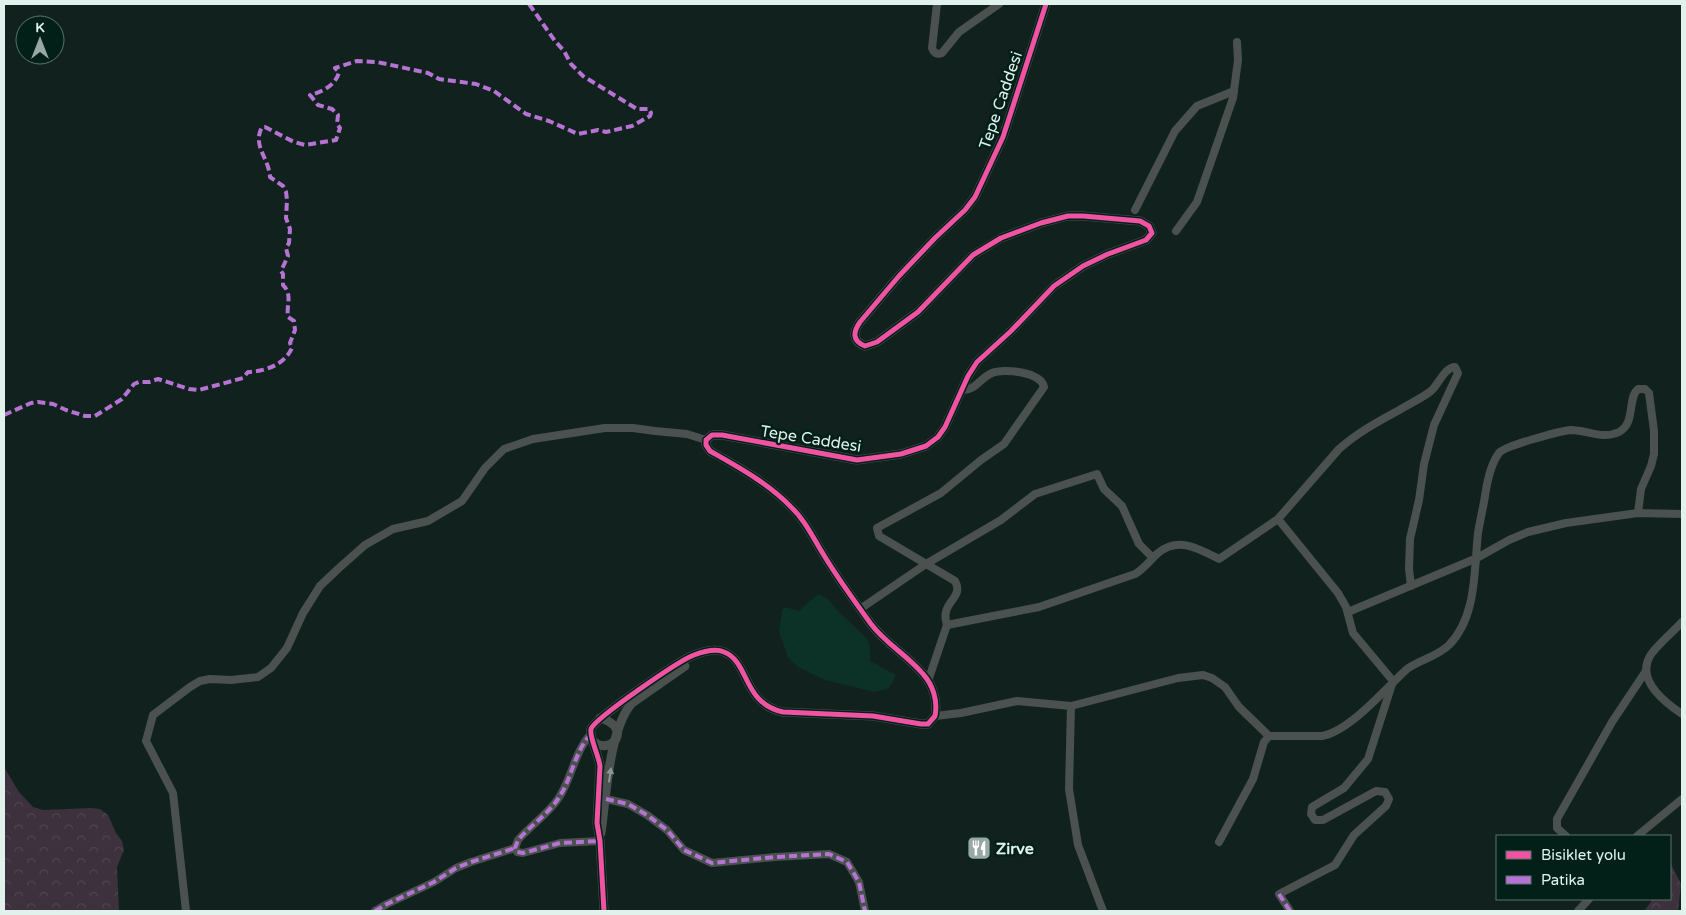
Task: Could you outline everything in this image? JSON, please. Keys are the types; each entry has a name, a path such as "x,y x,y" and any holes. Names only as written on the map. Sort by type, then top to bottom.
{"street":[{"path":"937,4 932,48 935,53 939,54 942,53 959,32 999,4"},
{"name":"Tepe Caddesi","path":"706,440 712,435 722,435 857,460 885,458 916,450 932,443 945,427 977,362 1011,331 1054,286 1083,266 1108,254 1146,240 1152,233 1145,222 1117,218 1076,216 1041,224 1001,238 973,255 932,299 877,342 865,346 857,342 855,338 856,328 866,315 935,238 965,210 975,197 1003,137 1046,4"},
{"path":"1176,231 1196,202 1233,98 1238,60 1237,42"},
{"path":"1135,210 1175,132 1197,106 1234,91"},
{"path":"947,625 1039,607 1135,574 1147,567 1153,558 1167,547 1184,544 1219,559 1278,519 1350,439 1362,430 1424,396 1432,390 1452,367 1458,373 1434,425 1424,464 1419,500 1410,539 1409,569 1411,586"},
{"path":"928,681 947,625 944,616 949,604 957,594 958,586 955,581 879,536 876,528 941,493 1004,444 1044,387 1042,381 1034,376 998,371 989,374 971,388 962,390"},
{"path":"935,716 968,712 1017,701 1071,706 1178,678 1203,675 1226,686 1239,707 1269,736 1330,735 1354,719 1393,681 1416,663 1441,652 1454,639 1462,627 1472,595 1478,534 1487,482 1495,460 1502,450 1564,431 1579,430 1605,436 1623,430 1629,419 1634,392 1641,388 1649,393 1654,442 1651,466 1643,483 1638,513"},
{"path":"186,911 173,793 146,740 153,715 200,681 258,677 271,668 287,648 303,613 320,586 339,568 365,545 393,529 428,521 462,501 485,468 504,449 533,439 605,428 633,428 687,434 706,440 706,445 710,450 759,481 795,511 860,609 884,639 922,672 936,700 935,716 928,724 922,724 873,716 790,713 774,710 759,700 739,665 725,652 718,650 685,660 600,718 593,725 592,738 600,766 597,823 600,841 604,911"},
{"path":"860,609 926,564 1001,520 1035,494 1097,474 1104,489 1125,510 1139,544 1153,558"},
{"path":"1348,612 1477,558 1509,540 1551,525 1638,513 1682,514"},
{"path":"1278,519 1338,593 1348,612 1350,626 1357,639 1393,681"},
{"path":"1565,835 1557,828 1557,819 1612,722 1646,671 1650,656 1682,622"},
{"path":"600,841 617,735 622,718 632,703 704,653"},
{"path":"1646,671 1651,686 1673,708 1682,714"},
{"path":"1290,911 1279,894 1334,865 1354,835 1386,806 1389,799 1385,792 1376,791 1323,820 1315,820 1310,814 1312,807 1344,788 1368,759 1393,681"},
{"path":"1071,706 1069,789 1078,845 1103,911"},
{"path":"592,738 598,745 606,746 614,742 617,735 616,726 613,723 600,718"},
{"path":"1219,842 1253,779 1264,742 1269,736"},
{"path":"515,848 518,840 558,799 566,786 584,743 592,738"},
{"path":"606,799 628,804 647,815 667,830 684,850 712,863 829,854 847,862 859,882 865,911"},
{"path":"1638,835 1682,800"},
{"path":"515,848 517,852 523,853 560,844 600,841"},
{"path":"375,911 434,882 456,868 515,848"},
{"path":"1578,911 1588,900"}],"shaded area":[{"path":"818,594 829,600 868,640 870,661 896,675 889,688 875,692 825,680 798,667 788,657 779,631 782,611 785,607 799,611"}],"green space":[{"path":"4,767 19,792 33,807 43,810 91,808 100,809 108,815 122,841 124,850 117,867 119,911 4,911"},
{"path":"1671,864 1681,884 1678,911 1644,911 1651,900 1671,900"}],"marked path":[{"path":"4,415 31,403 38,402 53,404 85,416 95,416 122,399 134,384 139,382 149,382 158,379 189,389 199,390 243,378 248,372 274,366 289,354 292,348 290,343 295,330 294,321 288,317 288,293 283,285 283,274 281,271 288,256 286,248 289,243 290,229 286,218 286,192 283,186 270,177 260,146 259,134 262,127 265,127 294,142 305,145 336,140 340,128 337,124 338,115 332,109 318,105 310,95 324,90 335,81 339,72 335,68 357,61 377,62 428,73 439,79 476,84 494,91 526,114 549,121 578,134 598,130 606,132 632,126 650,116 649,109 637,109 583,76 571,64 564,51 529,4"},
{"path":"591,734 585,741 558,799 518,840 515,848 517,852 523,853 560,843 600,841"},
{"path":"606,799 628,804 647,815 667,830 684,850 712,863 829,854 847,862 859,882 865,911"},
{"path":"375,911 434,882 456,868 515,848"},
{"path":"1279,894 1290,911"}],"cycle path":[{"path":"604,911 600,841 597,823 600,766 591,737 591,729 622,702 686,659 709,651 717,650 724,652 738,664 753,692 760,700 770,707 783,712 873,716 921,724 928,724 935,716 935,699 927,678 871,624 796,512 763,483 710,451 706,445 706,440 712,435 722,435 857,460 901,454 926,446 938,437 945,427 968,376 977,362 1011,331 1054,286 1083,266 1108,254 1146,240 1152,233 1149,226 1140,221 1068,216 1041,223 1001,238 973,255 918,312 877,342 865,346 856,339 855,333 860,322 899,276 965,210 975,197 1003,137 1046,4"}],"place":[{"name":"Zirve","path":"979,848"}]}
